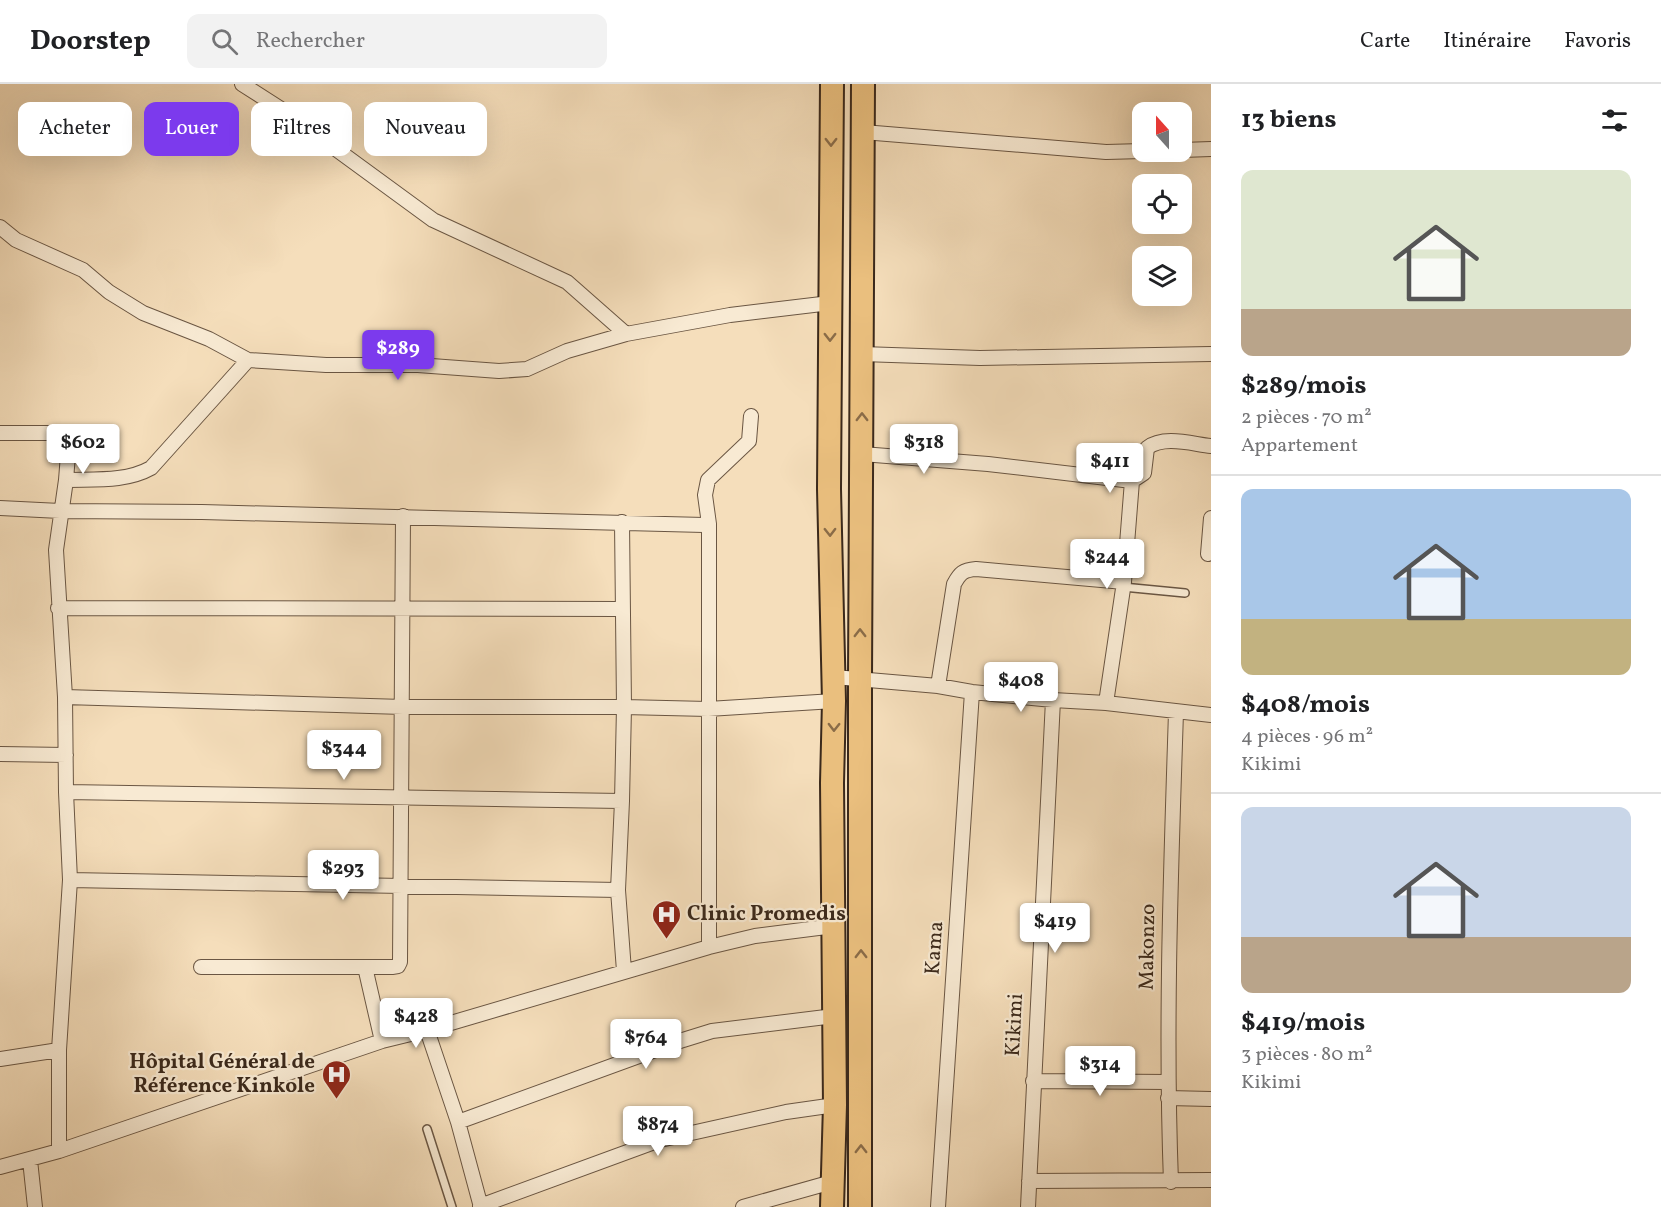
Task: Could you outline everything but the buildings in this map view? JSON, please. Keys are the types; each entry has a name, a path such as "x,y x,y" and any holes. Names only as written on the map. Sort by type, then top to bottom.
{"highway":[{"path":"832,84 829,489 834,677 832,783 835,1105 832,1207"},
{"path":"860,1207 863,84"}],"street":[{"path":"242,84 284,111 433,220 567,282 626,334"},
{"path":"863,132 1106,152 1132,151"},
{"path":"1192,150 1211,149"},
{"path":"0,227 16,240 83,270 118,298 143,313 209,339 248,360 326,365 418,365 499,371 527,369 567,351 626,334 730,315 830,303"},
{"path":"862,354 980,358 1211,354"},
{"path":"66,480 138,475 151,468 248,360"},
{"path":"709,947 709,524 705,495 708,480 749,441 751,416"},
{"path":"0,433 66,434 69,442 56,550 65,697 70,880 59,1050 59,1151"},
{"path":"862,454 988,464 1132,481 1144,472 1147,448 1154,442 1168,441 1211,446"},
{"path":"1106,703 1123,584 1132,481"},
{"path":"0,508 60,512 202,512 709,524"},
{"path":"201,967 392,967 398,966 400,962 403,516"},
{"path":"1208,554 1211,518"},
{"path":"622,522 624,707 618,890 624,971"},
{"path":"938,686 954,584 959,573 976,569 1123,584"},
{"path":"58,608 623,609"},
{"path":"834,677 1211,715"},
{"name":"Kama","path":"938,1207 972,692"},
{"path":"65,697 403,707 708,709 834,701"},
{"name":"Kikimi","path":"1028,1207 1053,700"},
{"name":"Makonzo","path":"1171,1182 1168,1098 1170,887 1176,712"},
{"path":"0,754 66,755"},
{"path":"66,792 622,801"},
{"path":"70,880 618,890"},
{"path":"0,1167 59,1151 382,1041 427,1030 624,971 755,936 834,926"},
{"path":"366,967 382,1041"},
{"path":"458,1122 712,1031 834,1016"},
{"path":"427,1030 458,1122 480,1207 660,1140 835,1105"},
{"path":"0,1059 59,1050"},
{"path":"1033,1081 1168,1082"},
{"path":"1168,1098 1211,1099"},
{"path":"30,1160 35,1207"},
{"path":"1029,1181 1211,1180"},
{"path":"743,1207 832,1182"}],"lane":[{"path":"1123,584 1185,593"},
{"path":"427,1129 452,1207"}],"place":[{"name":"Clinic Promedis","path":"666,940"},
{"name":"Hôpital Général de Référence Kinkole","path":"336,1100"}]}
